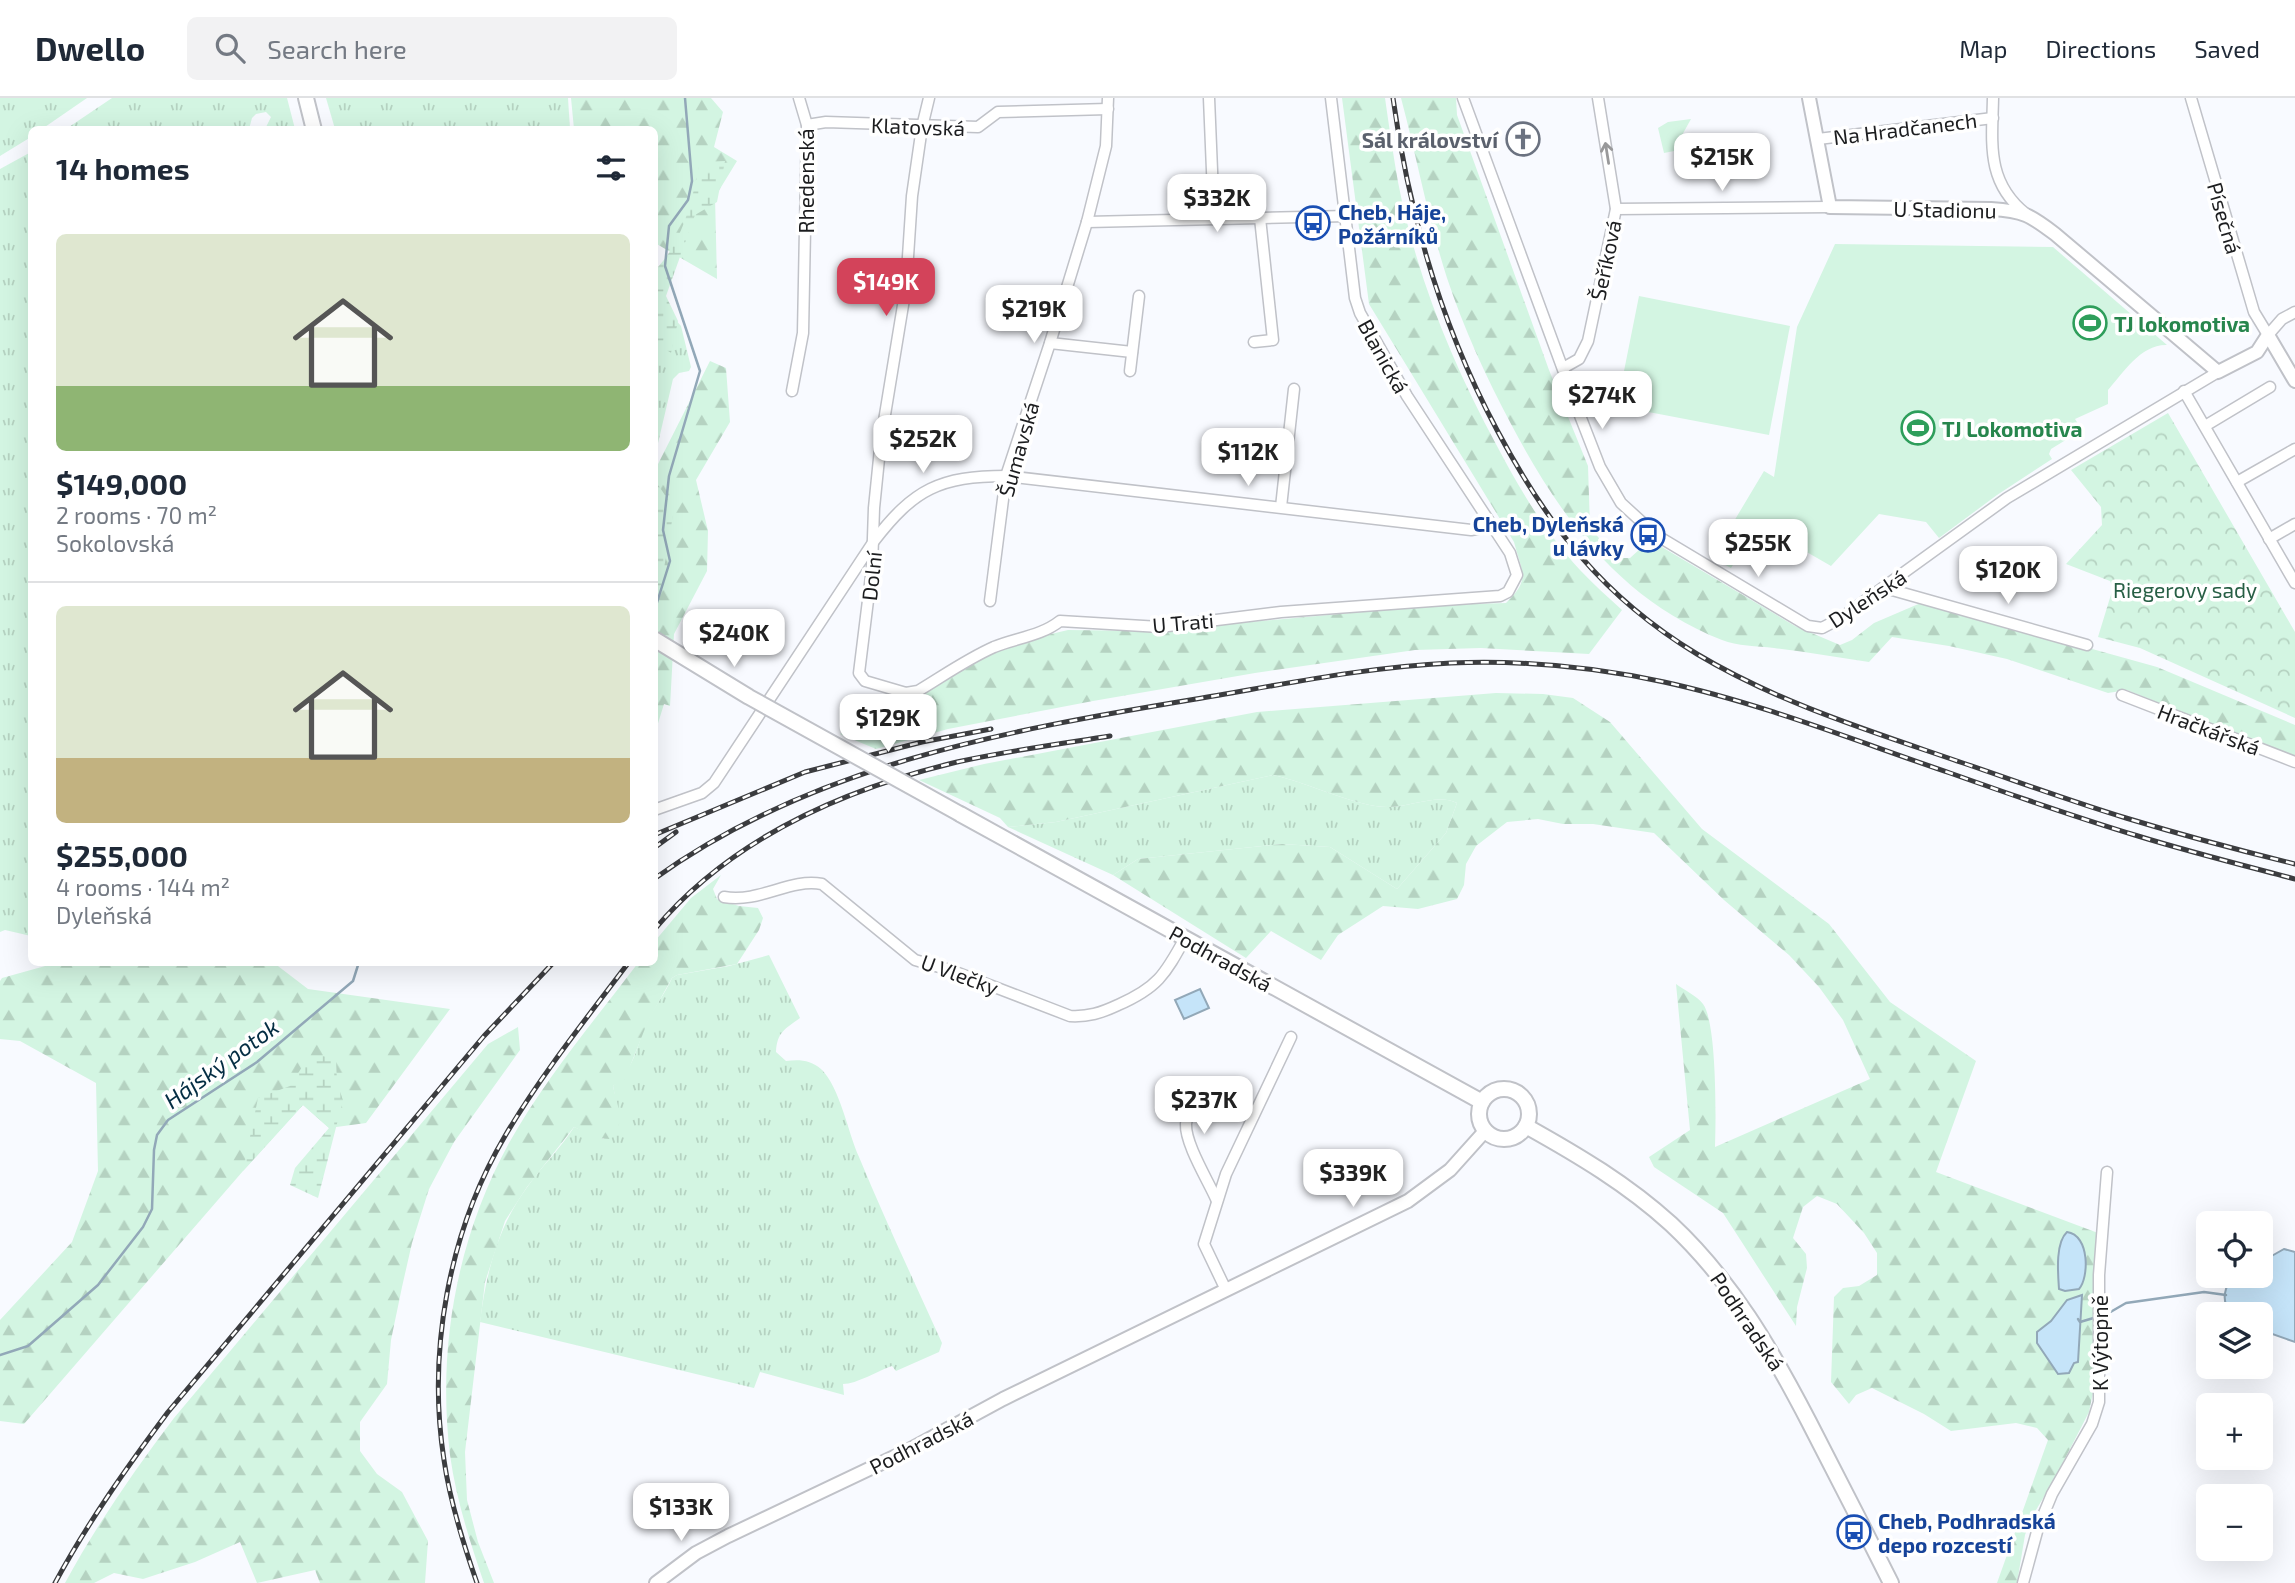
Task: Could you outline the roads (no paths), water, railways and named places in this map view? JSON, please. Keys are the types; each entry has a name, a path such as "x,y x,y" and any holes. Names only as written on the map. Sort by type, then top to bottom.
{"main road":[{"path":"306,98 313,126"},
{"name":"Podhradská","path":"658,641 749,697 1482,1102"},
{"path":"1498,1089 1518,1093 1528,1105 1526,1126 1519,1134 1509,1139 1493,1137 1485,1131 1478,1117 1482,1102 1488,1094 1498,1089"},
{"name":"Podhradská","path":"1526,1126 1617,1180 1673,1226 1719,1276 1772,1351 1891,1583"}],"street":[{"name":"Rhedenská","path":"792,391 803,333 807,125 799,98"},
{"path":"658,809 702,793 714,783 874,541 874,508 881,439 906,287 912,195 929,98"},
{"name":"Šumavská","path":"990,601 1006,476 1087,222 1107,146 1108,98"},
{"path":"1209,98 1214,219"},
{"name":"Blanická","path":"1331,98 1355,298 1360,313 1406,396 1515,564 1517,575 1514,584"},
{"name":"Dyleňská","path":"1463,98 1604,476 1622,503 1650,530 1790,617 1813,627 1822,628 1834,623 2007,498 2184,391 2257,352 2282,319 2295,313"},
{"name":"Šeříková","path":"1563,368 1579,359 1588,341 1616,209 1598,98"},
{"path":"1809,98 1830,207"},
{"path":"1993,98 1992,148 1997,176 2008,198 2026,214"},
{"name":"Písečná","path":"2191,98 2247,292 2254,312 2268,335"},
{"name":"Klatovská","path":"807,125 826,122 978,127 998,112 1108,109"},
{"name":"Na Hradčanech","path":"1818,139 1993,118"},
{"name":"U Stadionu","path":"1616,209 1830,207 2015,210 2026,214 2055,234 2218,372"},
{"path":"1087,222 1347,216"},
{"path":"1254,342 1273,340 1260,218"},
{"path":"1130,371 1139,296"},
{"path":"2268,335 2278,356 2295,380"},
{"path":"1050,343 1132,352"},
{"path":"2205,426 2270,387"},
{"path":"1281,508 1294,389"},
{"path":"2184,391 2295,583"},
{"path":"2237,482 2295,449"},
{"name":"Dolní","path":"865,681 859,673 874,541 894,515 915,497 929,489 962,478 1006,476 1471,530 1492,526"},
{"path":"2269,539 2295,524"},
{"name":"U Trati","path":"865,681 906,693 918,691 980,654 1013,639 1050,629 1060,621 1160,627 1281,612 1500,596 1508,592 1514,584"},
{"path":"1885,588 2087,645"},
{"name":"Hračkářská","path":"2122,695 2295,762"},
{"name":"U Vlečky","path":"724,897 752,898 810,882 822,884 915,960 953,971 1070,1016 1089,1017 1141,995 1163,975 1185,938"},
{"path":"1226,1290 1204,1244 1226,1174 1291,1037"},
{"path":"1217,1201 1186,1134 1190,1110 1206,1096 1224,1091 1233,1093 1244,1101 1253,1116"},
{"name":"Podhradská","path":"656,1583 696,1553 728,1536 909,1450 1003,1399 1408,1200 1450,1170 1485,1131"},
{"name":"K Výtopně","path":"2023,1583 2047,1505 2092,1424 2099,1402 2099,1275 2106,1171"}],"water":[{"path":"1200,989 1209,1008 1184,1019 1175,1000"},
{"path":"2067,1232 2075,1235 2084,1248 2086,1267 2079,1289 2065,1291 2059,1289 2058,1259 2063,1237"},
{"path":"2284,1249 2295,1252 2295,1342 2273,1334 2273,1302 2226,1302 2227,1288 2273,1288 2273,1255"},
{"path":"2082,1295 2078,1362 2074,1363 2069,1373 2058,1374 2037,1343 2037,1332 2051,1321 2067,1300"}],"waterway":[{"name":"Hájský potok","path":"658,599 670,561 663,530 669,476 700,371 665,266 669,226 688,200 692,181 685,98"},
{"name":"Hájský potok","path":"0,1355 28,1346 98,1285 143,1227 152,1209 157,1135 168,1120 257,1062 353,981 358,966"},
{"path":"2078,1319 2080,1322 2107,1314 2126,1303 2204,1292 2226,1295"}],"railway":[{"path":"1393,98 1408,184 1430,269 1459,350 1477,390 1516,465 1558,528 1581,557 1633,608 1697,654 1760,687 1826,715 2105,811 2295,864"},
{"path":"658,876 715,840 779,807 845,780 914,758 1054,724 1125,711 1355,672 1478,662 1585,669 1638,677 1700,691 1808,723 2114,829 2295,879"},
{"path":"658,833 805,772 922,742 991,729"},
{"path":"658,926 684,898 753,844 832,803 915,773 957,762 1110,736"},
{"path":"658,845 676,832"},
{"path":"55,1583 108,1495 168,1412 484,1036 550,966"},
{"path":"477,1583 450,1491 439,1419 438,1377 447,1293 469,1211 505,1136 549,1069 626,966"}],"place":[{"name":"Sál království","path":"1523,139"},
{"name":"Cheb, Háje, Požárníků","path":"1313,223"},
{"name":"TJ lokomotiva","path":"2090,323"},
{"name":"TJ Lokomotiva","path":"1918,428"},
{"name":"Cheb, Dyleňská u lávky","path":"1648,535"},
{"name":"Cheb, Podhradská depo rozcestí","path":"1854,1532"}],"park label":[{"name":"Riegerovy sady","path":"2185,589"}]}
